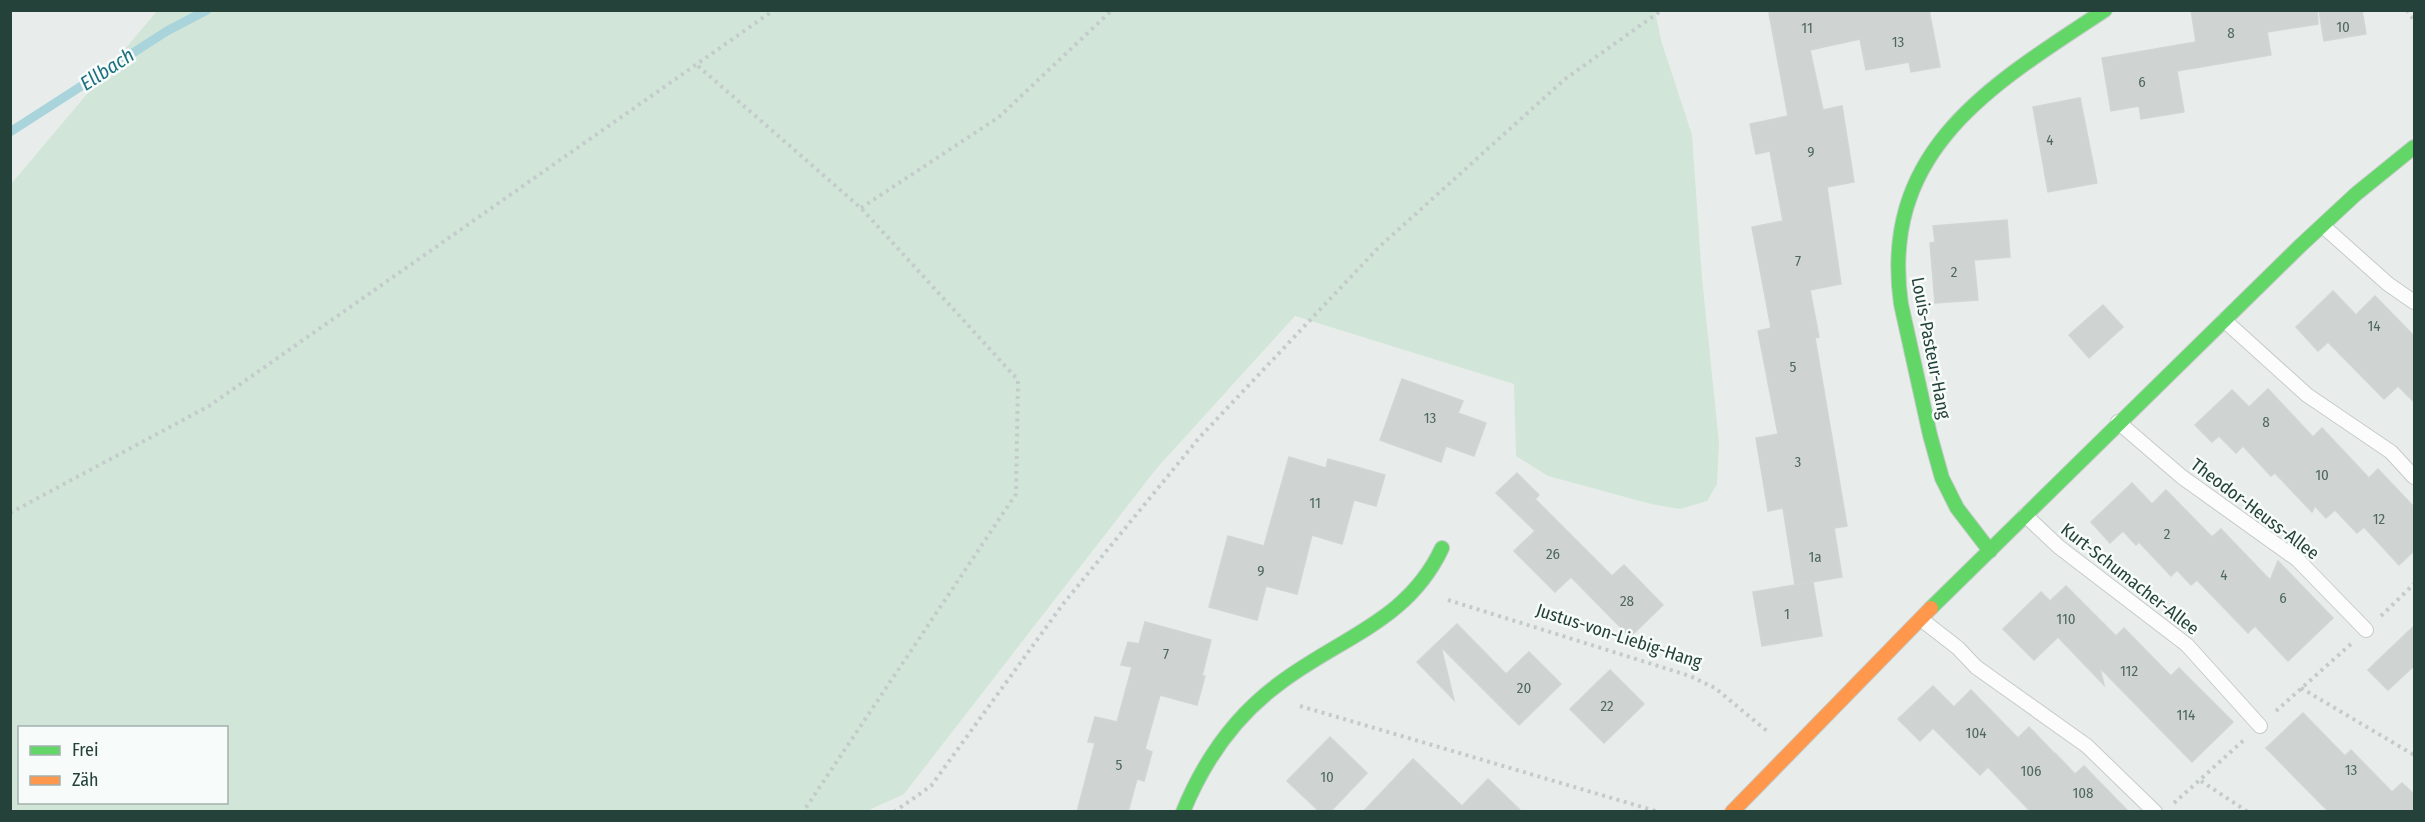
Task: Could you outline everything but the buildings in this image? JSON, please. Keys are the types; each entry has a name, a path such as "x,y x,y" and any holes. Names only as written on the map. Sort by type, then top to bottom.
{"street":[{"name":"Louis-Pasteur-Hang","path":"1990,551 1958,510 1937,464 1902,311 1898,279 1899,232 1910,190 1934,148 1963,112 1998,83 2105,10"},
{"path":"1732,812 2118,422 2323,226 2386,168 2415,147"},
{"path":"1183,812 1201,773 1222,741 1265,695 1389,612 1416,590 1432,570 1442,548"}],"lane":[{"path":"2323,226 2388,284 2415,302"},
{"path":"2224,320 2307,394 2391,452 2415,477"},
{"name":"Theodor-Heuss-Allee","path":"2118,422 2182,477 2298,560 2366,630"},
{"name":"Kurt-Schumacher-Allee","path":"2025,515 2059,548 2187,645 2260,726"},
{"path":"1922,620 1976,667 2087,746 2155,812"}],"path":[{"path":"10,513 209,406 698,66 774,10"},
{"path":"861,208 999,117 1112,10"},
{"path":"894,812 931,786 1063,604 1199,438 1378,248 1565,79 1662,10"},
{"path":"2407,10 2415,20"},
{"path":"698,66 861,208 1018,380 1016,494 803,812"},
{"path":"2171,805 2201,781 2415,584"},
{"name":"Justus-von-Liebig-Hang","path":"1416,590 1690,676 1715,688 1791,751"},
{"path":"2408,591 2415,595"},
{"path":"2301,688 2415,755"},
{"path":"1265,695 1659,812"},
{"path":"2201,781 2248,812"}],"green space":[{"path":"157,11 1655,11 1661,40 1692,135 1702,278 1719,443 1717,484 1707,501 1680,509 1651,504 1548,476 1516,456 1514,384 1295,316 1156,469 904,794 867,811 11,811 11,184"}],"waterway":[{"name":"Ellbach","path":"10,132 167,31 207,10"}],"traffic: fast":[{"path":"1990,551 1957,508 1942,478 1930,435 1901,304 1899,250 1908,203 1926,162 1953,127 1985,95 2023,65 2105,10"},
{"path":"1931,608 2300,246 2356,194 2414,147"},
{"path":"1183,812 1211,757 1222,740 1249,710 1280,683 1303,667 1392,611 1428,573 1442,548"}],"traffic: slow":[{"path":"1732,812 1931,608"}]}
